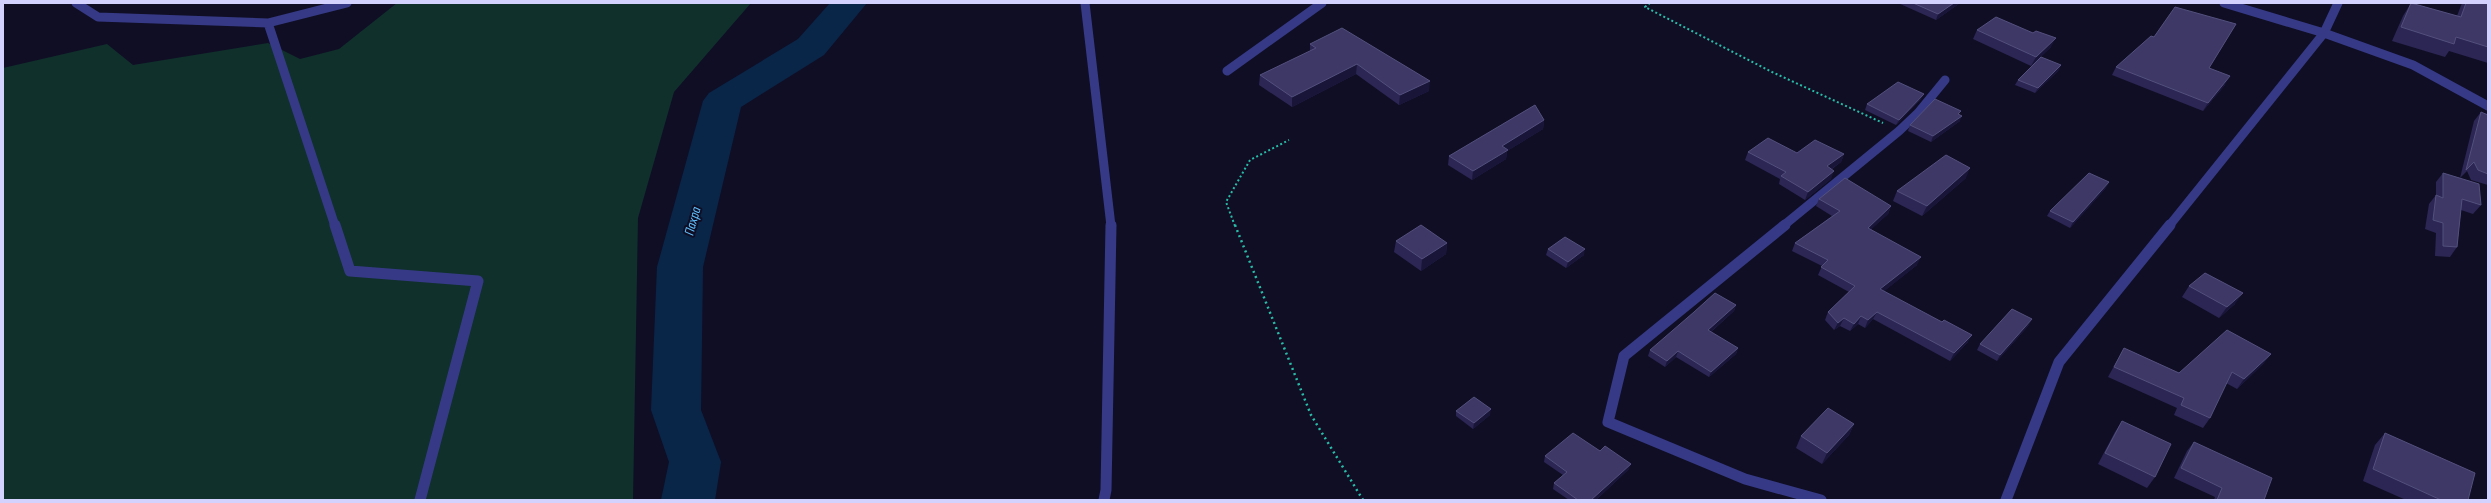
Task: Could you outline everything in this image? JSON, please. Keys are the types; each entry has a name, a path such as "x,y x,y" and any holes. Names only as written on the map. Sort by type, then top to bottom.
{"street":[{"path":"76,3 98,17 268,23 347,3"},
{"path":"1085,3 1112,236 1106,490 1104,500"},
{"path":"1227,72 1322,3"},
{"path":"2224,3 2324,33 2413,65 2488,106"},
{"path":"2006,500 2059,362 2324,33 2338,3"},
{"path":"268,23 350,271 478,281 420,500"},
{"path":"1821,500 1745,479 1608,422 1624,356 1899,131 1918,113 1945,80"}],"path":[{"path":"1650,3 1645,7 1772,72 1899,131"},
{"path":"1289,140 1250,160 1226,202 1311,415 1363,500"}],"green space":[{"path":"397,3 751,3 674,92 638,218 633,500 3,500 3,68 107,44 133,65 268,43 300,59 339,49"}],"building":[{"path":"1913,3 1954,3 1938,14"},
{"path":"2411,3 2461,17 2466,3 2488,3 2488,47 2456,37 2454,44 2401,27"},
{"path":"2175,7 2236,24 2209,68 2230,76 2208,103 2116,67 2151,36 2154,37"},
{"path":"1996,17 2033,33 2036,31 2056,38 2036,57 1977,30"},
{"path":"1342,28 1430,81 1400,95 1357,64 1292,97 1260,75 1316,48 1310,44"},
{"path":"2041,57 2061,65 2038,88 2018,80"},
{"path":"1898,82 1924,94 1899,120 1867,104"},
{"path":"1935,99 1961,111 1958,114 1962,116 1933,136 1910,125"},
{"path":"1535,105 1544,120 1502,146 1508,150 1473,171 1449,156"},
{"path":"2481,112 2488,115 2488,174 2478,170 2474,162 2466,170"},
{"path":"1768,138 1797,153 1815,140 1844,154 1827,166 1834,171 1808,192 1781,176 1786,172 1748,152"},
{"path":"1946,155 1970,168 1927,206 1897,191"},
{"path":"2089,173 2109,182 2073,222 2050,211"},
{"path":"2443,173 2479,184 2481,205 2462,199 2457,247 2443,246 2443,223 2433,220 2436,195 2443,198"},
{"path":"1845,178 1891,206 1868,228 1921,257 1880,289 1942,322 1944,320 1972,335 1954,353 1877,312 1868,320 1861,316 1854,324 1844,318 1838,323 1828,312 1855,286 1821,267 1828,260 1795,243 1840,211 1819,199"},
{"path":"1421,225 1447,243 1422,259 1396,241"},
{"path":"1565,237 1585,249 1568,262 1548,249"},
{"path":"2205,273 2243,293 2227,307 2189,286"},
{"path":"1715,293 1736,305 1708,330 1738,348 1711,372 1678,351 1667,361 1650,350 1694,312"},
{"path":"2012,309 2032,319 2000,355 1980,344"},
{"path":"2227,330 2271,354 2244,379 2232,372 2210,418 2181,405 2184,398 2114,367 2124,348 2179,373"},
{"path":"1474,397 1491,409 1474,423 1456,411"},
{"path":"1828,408 1854,424 1827,453 1801,436"},
{"path":"2122,421 2171,444 2155,477 2105,453"},
{"path":"1573,433 1600,451 1605,446 1631,464 1591,500 1578,500 1554,483 1567,472 1545,456"},
{"path":"2385,433 2475,473 2468,500 2441,500 2373,469"},
{"path":"2194,442 2272,478 2264,500 2217,500 2222,488 2181,468"}],"waterway":[{"name":"Пахра","path":"688,500 695,462 676,410 680,267 723,101 811,47 849,3"}]}
